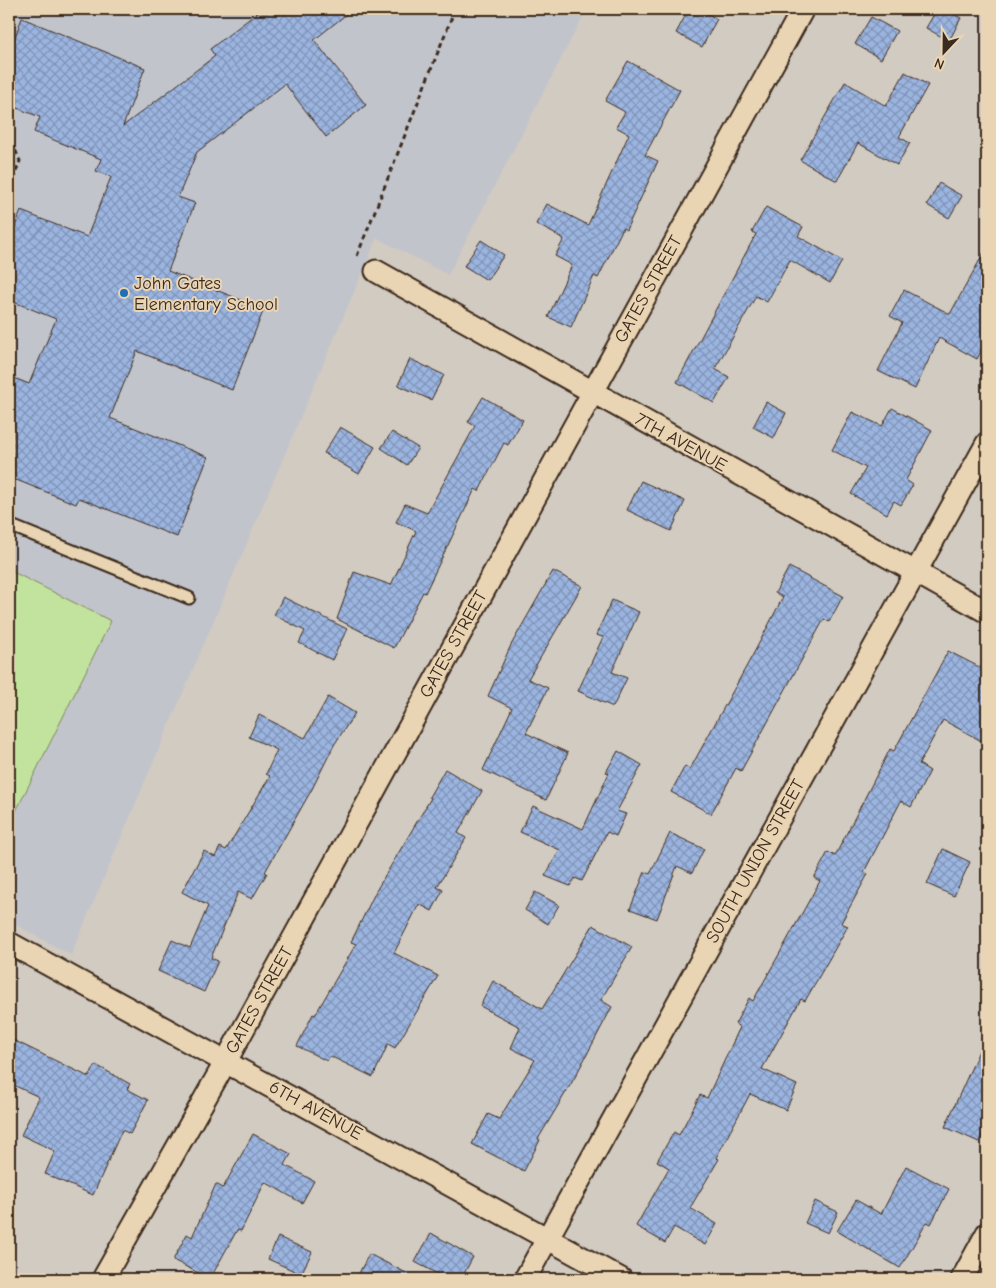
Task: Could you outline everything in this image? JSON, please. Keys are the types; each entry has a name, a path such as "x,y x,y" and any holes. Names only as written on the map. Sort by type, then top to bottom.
{"street":[{"name":"GATES STREET","path":"103,1279 226,1060 803,9"},
{"name":"7TH AVENUE","path":"376,271 987,612"},
{"name":"SOUTH UNION STREET","path":"525,1279 987,443"},
{"name":"6TH AVENUE","path":"9,943 226,1060 622,1279"},
{"path":"962,1279 987,1233"}],"lane":[{"path":"9,525 189,598"}],"path":[{"path":"355,261 454,9"},
{"path":"9,145 14,147 20,161 9,190"}],"shaded area":[{"path":"9,9 587,9 448,275 377,238 71,955 9,921"}],"green space":[{"path":"9,570 111,621 9,825"}],"building":[{"path":"262,9 353,9 314,40 366,105 326,137 285,84 197,152 178,197 195,203 168,271 264,309 232,390 137,351 110,418 208,457 177,537 79,498 76,504 9,477 9,376 29,384 56,319 9,300 9,242 21,211 87,237 111,177 96,171 101,159 34,132 40,117 9,105 9,52 22,18 145,68 123,126 215,56 210,49"},
{"path":"689,9 699,9 717,19 702,47 676,33"},
{"path":"937,9 945,9 961,18 949,41 926,28"},
{"path":"871,17 897,31 881,59 855,44"},
{"path":"628,61 680,90 645,155 658,161 626,230 623,228 598,278 594,276 571,327 548,317 572,265 555,256 564,239 536,224 547,204 588,225 629,134 616,127 625,112 605,101"},
{"path":"905,72 928,85 899,137 910,143 897,165 858,143 837,181 800,160 845,82 886,106"},
{"path":"939,183 962,196 949,218 927,205"},
{"path":"766,207 803,227 798,236 842,261 830,283 790,260 767,302 756,296 715,369 729,377 714,403 677,382 756,234 752,232"},
{"path":"481,240 504,255 487,280 464,266"},
{"path":"987,247 987,340 977,359 939,338 915,389 878,371 902,323 890,316 904,290 950,314"},
{"path":"410,359 444,375 431,400 398,385"},
{"path":"483,397 523,420 508,445 504,443 479,491 475,489 425,593 423,592 394,648 337,619 354,572 391,585 416,531 396,522 405,504 427,513 475,426 468,422"},
{"path":"766,402 786,413 774,438 753,427"},
{"path":"892,408 932,430 906,480 913,485 901,505 894,501 887,514 851,494 866,468 832,450 852,412 882,426"},
{"path":"340,427 375,447 359,474 324,453"},
{"path":"392,432 418,448 407,465 381,448"},
{"path":"641,481 685,501 671,531 627,510"},
{"path":"789,567 843,596 829,622 824,619 741,771 736,768 711,814 671,792 685,766 690,769 756,649 783,597 775,593"},
{"path":"553,571 582,586 528,679 548,688 526,733 568,753 546,800 483,770 512,708 488,696 511,645"},
{"path":"283,597 347,629 332,660 299,643 305,631 274,615"},
{"path":"612,600 639,612 612,672 627,678 613,707 578,691 603,637 596,635"},
{"path":"948,651 987,671 987,744 943,720 919,764 930,771 911,807 901,801 864,872 868,874 841,923 848,926 805,1001 801,999 762,1069 797,1085 786,1110 750,1094 716,1158 719,1159 690,1208 717,1224 705,1245 674,1227 665,1243 636,1226 669,1168 657,1161 674,1132 679,1135 700,1095 707,1098 740,1027 735,1024 749,998 753,1001 820,881 814,878 828,852 835,856 890,749 894,751"},
{"path":"328,697 355,713 334,745 252,899 238,892 211,958 218,961 204,992 158,971 172,940 190,948 208,906 182,892 204,851 215,857 220,847 226,850 270,776 266,774 277,750 249,737 259,715 305,738"},
{"path":"618,751 642,765 617,811 626,814 616,836 607,832 582,881 575,878 570,886 545,876 560,850 520,832 533,806 583,829 609,773 606,772"},
{"path":"445,769 482,791 458,833 466,838 437,887 443,890 432,911 419,904 394,953 438,976 395,1048 388,1044 373,1077 330,1056 327,1061 297,1046 313,1014 315,1015 356,944 351,942 376,891 431,798 429,797"},
{"path":"670,833 704,849 692,873 677,866 657,919 630,909 645,872 650,874"},
{"path":"943,849 970,862 954,896 927,884"},
{"path":"535,892 559,905 548,924 525,910"},
{"path":"593,925 632,947 601,1000 612,1007 575,1077 538,1139 540,1140 524,1171 472,1144 488,1114 499,1119 535,1060 511,1048 520,1027 480,1006 493,981 542,1009"},
{"path":"987,1033 987,1124 979,1142 945,1127"},
{"path":"9,1038 89,1077 96,1065 130,1084 127,1089 148,1100 130,1134 122,1130 93,1195 45,1174 55,1151 21,1135 39,1097 9,1083"},
{"path":"253,1134 291,1154 285,1165 314,1181 302,1203 265,1182 241,1231 237,1230 210,1279 173,1260 187,1234 192,1237 216,1184 223,1188"},
{"path":"906,1166 949,1189 931,1224 927,1222 900,1268 837,1231 856,1200 881,1214"},
{"path":"815,1201 838,1212 828,1233 805,1223"},
{"path":"431,1233 473,1257 461,1279 447,1279 415,1262"},
{"path":"278,1237 312,1252 301,1274 268,1259"},
{"path":"369,1254 418,1279 356,1279"}],"place":[{"name":"John Gates Elementary School","path":"124,293"}]}
